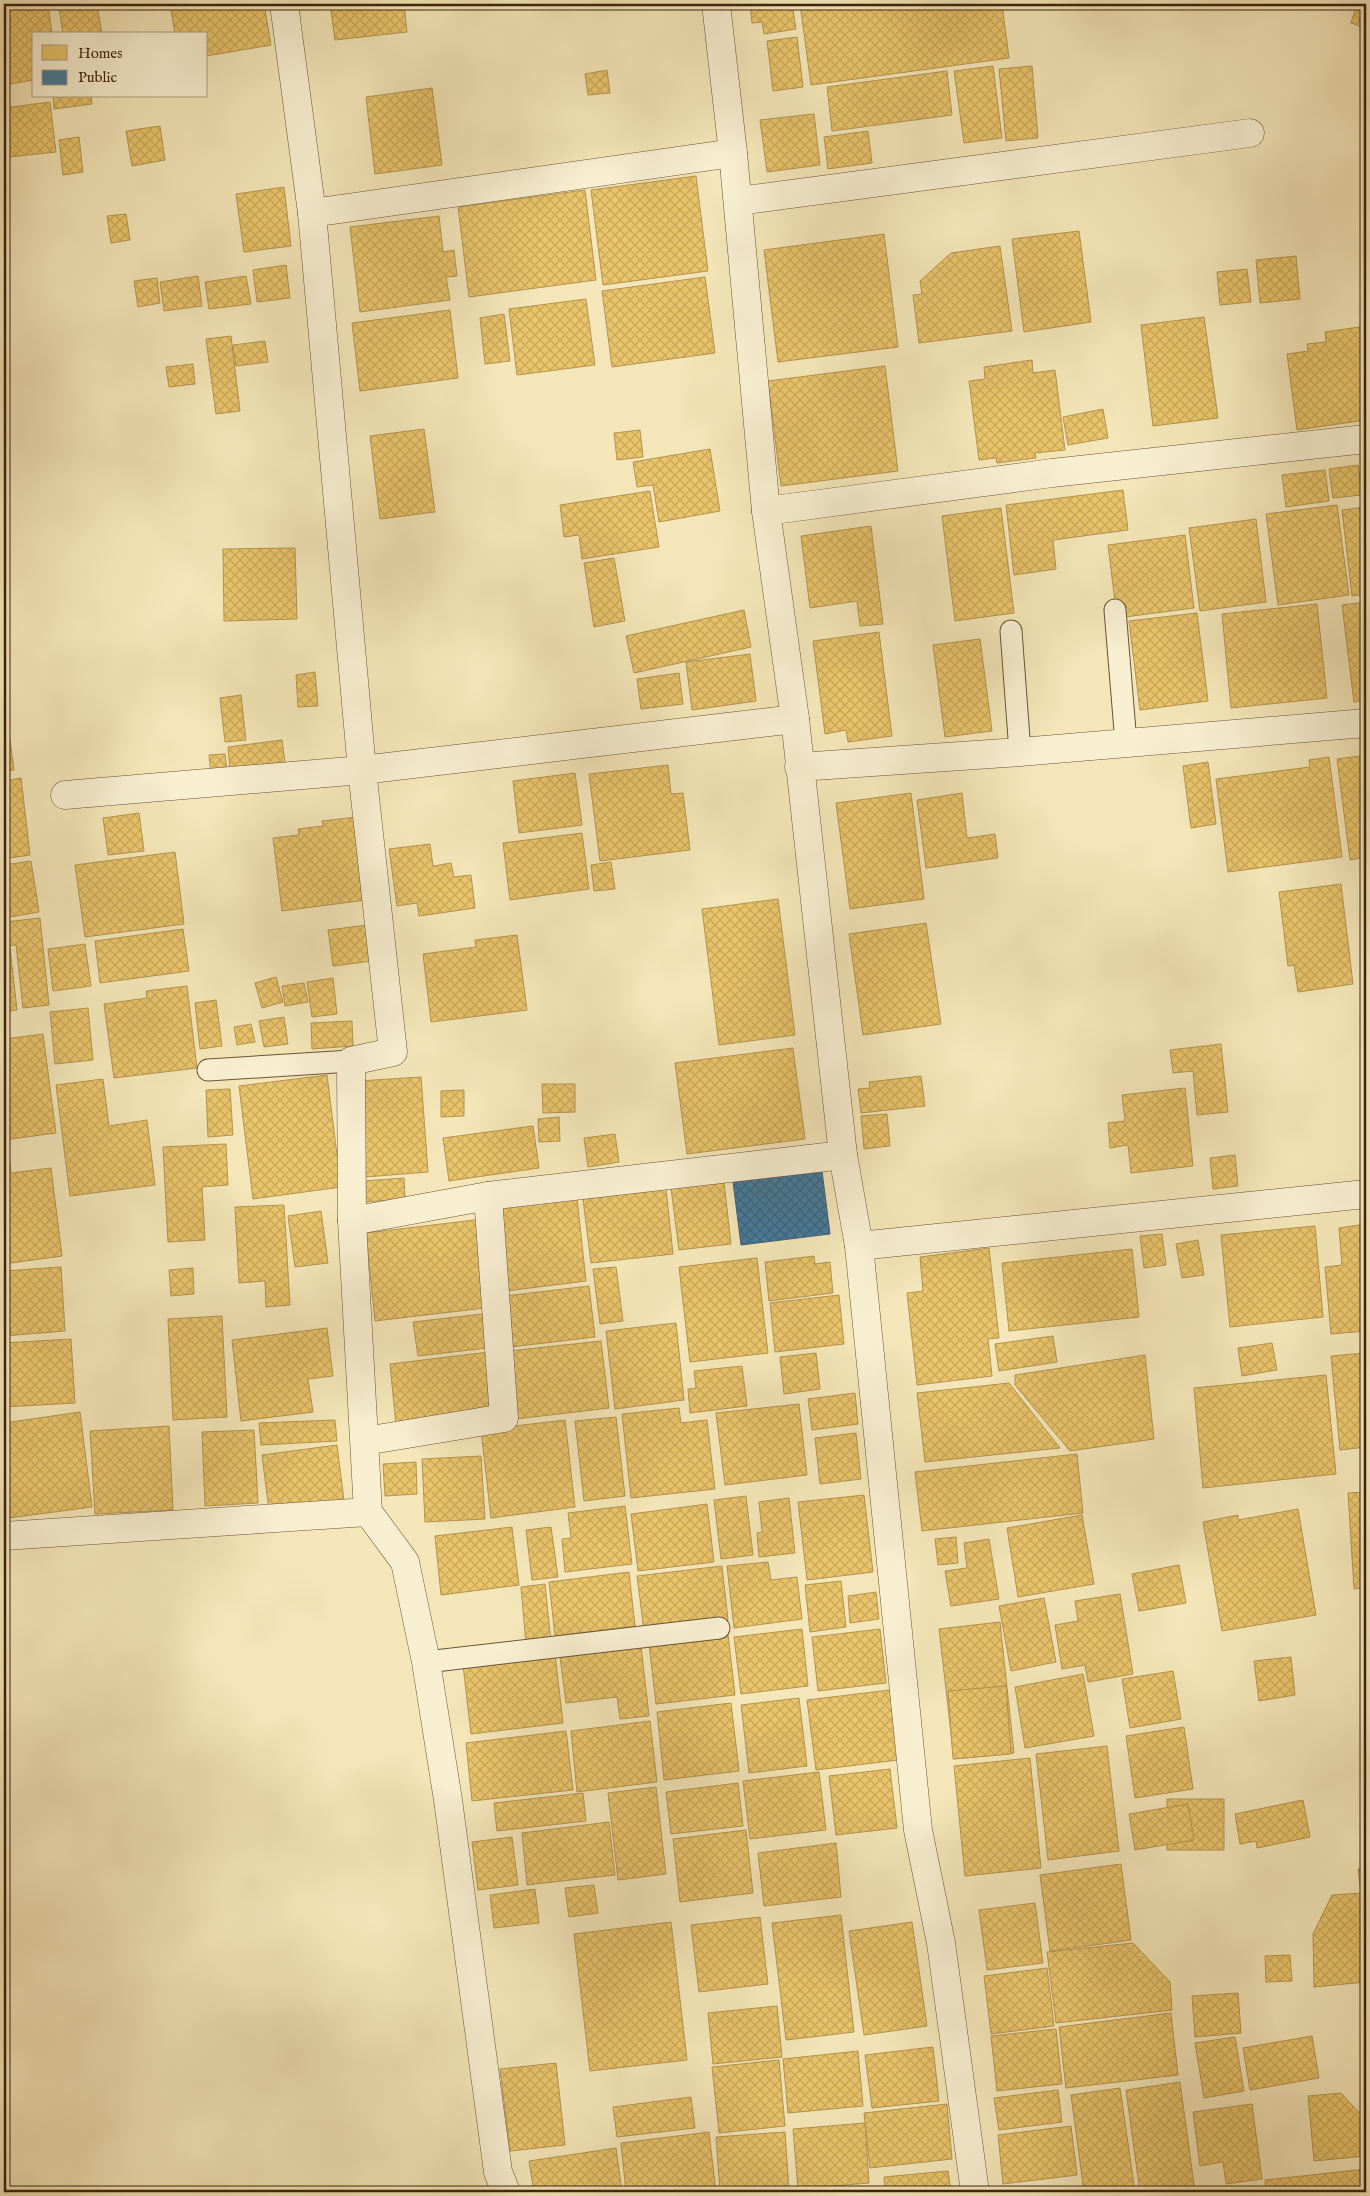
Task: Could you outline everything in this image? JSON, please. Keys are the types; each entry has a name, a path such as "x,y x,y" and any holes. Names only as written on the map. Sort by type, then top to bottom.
{"street":[{"path":"284,4 312,213 362,770 393,1052 351,1060 352,1221 368,1512 405,1562 426,1662 448,1800 498,2172 506,2192"},
{"path":"716,4 738,201 766,511 795,719 843,1155 859,1246 918,1830 941,1942 976,2192"},
{"path":"738,201 1250,133"},
{"path":"312,213 733,153"},
{"path":"766,511 1052,473 1366,439"},
{"path":"65,796 362,770 795,719"},
{"path":"799,767 1020,752 1366,723"},
{"path":"352,1221 488,1196 843,1155"},
{"path":"859,1246 1366,1194"},
{"path":"365,1441 504,1418 488,1196"},
{"path":"4,1536 368,1512"}],"lane":[{"path":"1115,610 1126,743"},
{"path":"1011,631 1020,752"},
{"path":"208,1070 351,1060"},
{"path":"426,1662 719,1628"}],"building: Homes":[{"path":"4,4 48,4 52,32 32,32 32,80 4,85"},
{"path":"97,4 102,32 63,32 59,8"},
{"path":"170,4 264,4 271,45 208,56 208,32 175,32"},
{"path":"330,4 404,4 407,32 335,40"},
{"path":"750,4 792,4 796,29 764,34 762,22 752,23"},
{"path":"800,4 1002,4 1009,58 811,85"},
{"path":"1357,4 1366,4 1366,28 1351,23"},
{"path":"797,37 803,87 773,91 767,41"},
{"path":"993,66 1002,138 964,143 954,71"},
{"path":"1032,66 1038,138 1006,141 999,69"},
{"path":"607,70 610,93 588,95 585,74"},
{"path":"947,71 952,115 832,131 827,87"},
{"path":"432,88 442,165 375,174 366,97"},
{"path":"53,98 91,98 92,104 54,109"},
{"path":"50,102 56,152 9,157 4,108"},
{"path":"814,114 820,165 767,172 760,120"},
{"path":"160,126 165,160 132,166 126,131"},
{"path":"868,131 872,163 828,169 824,137"},
{"path":"79,137 83,172 63,175 59,140"},
{"path":"696,176 708,271 603,285 591,190"},
{"path":"284,187 291,246 244,252 236,194"},
{"path":"585,190 596,280 469,297 458,207"},
{"path":"126,214 130,240 111,243 107,216"},
{"path":"439,216 443,252 454,250 457,276 446,277 450,300 360,312 350,227"},
{"path":"1079,231 1091,322 1024,332 1012,239"},
{"path":"884,234 898,347 778,362 764,250"},
{"path":"1000,246 1012,331 919,343 913,295 922,294 920,281 951,253"},
{"path":"1296,256 1300,299 1260,303 1256,260"},
{"path":"286,265 290,298 257,302 253,270"},
{"path":"1247,269 1251,302 1220,305 1217,272"},
{"path":"198,276 202,306 164,311 160,282"},
{"path":"246,276 251,304 209,309 205,282"},
{"path":"705,277 715,353 612,367 602,291"},
{"path":"157,278 160,303 138,307 134,281"},
{"path":"586,299 595,365 517,375 509,309"},
{"path":"450,310 458,378 360,391 352,323"},
{"path":"504,314 510,361 485,364 480,318"},
{"path":"1204,317 1218,418 1153,426 1141,325"},
{"path":"1366,326 1366,420 1297,430 1287,354 1308,351 1307,344 1326,342 1325,332"},
{"path":"231,336 240,411 216,414 206,339"},
{"path":"265,341 268,362 236,366 233,345"},
{"path":"1032,360 1033,373 1055,370 1065,450 1035,453 1036,458 997,463 996,458 979,460 969,381 985,379 984,367"},
{"path":"193,364 195,384 169,387 166,367"},
{"path":"885,366 898,471 781,486 768,381"},
{"path":"1103,409 1108,438 1068,445 1063,417"},
{"path":"424,429 435,512 380,519 370,436"},
{"path":"640,430 643,457 617,460 614,433"},
{"path":"710,449 720,511 659,522 653,485 637,487 633,462"},
{"path":"1358,465 1362,495 1333,498 1329,469"},
{"path":"1325,470 1329,501 1286,507 1282,475"},
{"path":"1123,490 1128,530 1053,540 1056,569 1014,575 1006,505"},
{"path":"650,491 659,547 582,559 579,535 564,537 560,505"},
{"path":"1337,505 1349,595 1278,605 1266,514"},
{"path":"1366,507 1366,594 1352,596 1342,510"},
{"path":"1001,508 1014,613 955,621 942,516"},
{"path":"1256,519 1266,602 1200,611 1189,528"},
{"path":"871,526 883,624 860,626 857,601 810,608 801,536"},
{"path":"1185,535 1194,608 1117,618 1108,545"},
{"path":"295,548 297,619 224,621 223,549"},
{"path":"614,558 625,621 594,627 584,563"},
{"path":"1366,602 1366,700 1354,702 1342,605"},
{"path":"1317,604 1327,698 1231,708 1222,614"},
{"path":"744,610 751,647 634,673 626,636"},
{"path":"1197,613 1208,701 1140,710 1129,621"},
{"path":"879,632 892,736 848,742 846,730 825,734 813,641"},
{"path":"980,639 992,731 945,737 933,645"},
{"path":"750,654 756,701 692,710 686,662"},
{"path":"4,655 9,698 4,699"},
{"path":"315,672 318,706 298,707 296,675"},
{"path":"679,673 683,704 641,709 637,679"},
{"path":"241,695 246,740 225,742 220,698"},
{"path":"4,711 6,711 14,770 4,771"},
{"path":"282,740 285,762 230,769 228,747"},
{"path":"225,754 227,771 211,774 209,755"},
{"path":"1366,755 1366,857 1350,860 1337,759"},
{"path":"1329,757 1342,857 1228,872 1216,779 1310,767 1309,760"},
{"path":"1208,762 1216,824 1191,828 1183,766"},
{"path":"668,765 671,794 683,793 690,850 600,861 589,774"},
{"path":"575,773 582,825 519,833 513,781"},
{"path":"21,778 30,855 4,859 4,781"},
{"path":"911,793 924,899 850,909 836,803"},
{"path":"962,793 967,838 995,834 998,858 926,868 917,800"},
{"path":"139,813 144,851 108,855 103,818"},
{"path":"356,817 366,900 282,911 273,838 299,835 298,829 323,826 322,821"},
{"path":"582,833 589,889 510,900 503,843"},
{"path":"430,844 433,866 451,863 454,877 471,875 475,908 419,916 417,903 397,906 389,849"},
{"path":"175,852 184,924 85,937 75,865"},
{"path":"31,861 39,912 10,917 8,904 4,905 4,865"},
{"path":"611,862 615,889 594,891 591,865"},
{"path":"1341,884 1353,984 1298,992 1294,965 1288,966 1279,892"},
{"path":"778,899 795,1035 719,1045 702,909"},
{"path":"40,918 49,1005 23,1008 16,945 4,946 4,922"},
{"path":"926,923 941,1024 863,1035 849,934"},
{"path":"367,925 372,961 333,966 328,930"},
{"path":"183,929 189,971 100,983 95,941"},
{"path":"517,935 527,1010 431,1022 423,954 476,947 475,940"},
{"path":"85,944 91,986 53,991 48,949"},
{"path":"10,948 17,1010 4,1012 4,949"},
{"path":"276,977 283,1002 262,1008 255,983"},
{"path":"333,978 337,1014 312,1017 307,982"},
{"path":"304,983 308,1002 285,1006 282,986"},
{"path":"187,986 197,1068 114,1078 104,1004 147,998 146,991"},
{"path":"216,1000 222,1046 200,1049 195,1003"},
{"path":"88,1008 93,1060 55,1064 50,1012"},
{"path":"284,1017 288,1044 264,1047 259,1021"},
{"path":"352,1021 353,1046 312,1049 311,1023"},
{"path":"251,1024 255,1042 237,1045 234,1027"},
{"path":"43,1034 56,1133 4,1140 4,1039"},
{"path":"1221,1044 1228,1112 1197,1115 1193,1071 1173,1073 1170,1050"},
{"path":"793,1048 805,1139 687,1154 675,1063"},
{"path":"327,1075 341,1187 253,1199 239,1086"},
{"path":"921,1076 925,1106 861,1113 858,1089 870,1088 869,1082"},
{"path":"421,1077 428,1172 366,1177 359,1081"},
{"path":"103,1079 109,1126 147,1120 155,1185 70,1196 56,1085"},
{"path":"542,1084 575,1084 575,1112 543,1113"},
{"path":"1185,1088 1193,1166 1131,1173 1128,1145 1110,1148 1108,1123 1125,1121 1122,1095"},
{"path":"230,1089 233,1135 208,1137 206,1090"},
{"path":"464,1090 464,1116 441,1117 441,1091"},
{"path":"887,1114 890,1146 864,1149 861,1116"},
{"path":"559,1117 560,1141 539,1142 538,1119"},
{"path":"533,1126 539,1168 449,1181 443,1138"},
{"path":"615,1134 619,1162 588,1167 584,1138"},
{"path":"226,1144 228,1185 202,1187 205,1240 168,1242 163,1147"},
{"path":"1235,1155 1238,1186 1213,1189 1210,1158"},
{"path":"10,1162 11,1173 51,1168 62,1256 4,1264 4,1163"},
{"path":"404,1178 405,1199 364,1202 363,1181"},
{"path":"724,1182 731,1244 679,1250 671,1188"},
{"path":"666,1189 673,1254 591,1263 583,1199"},
{"path":"577,1198 586,1281 506,1291 496,1208"},
{"path":"284,1205 290,1305 266,1307 265,1281 239,1283 235,1207"},
{"path":"321,1211 328,1263 295,1267 288,1216"},
{"path":"483,1219 493,1307 375,1321 366,1233"},
{"path":"1366,1224 1366,1331 1331,1334 1325,1267 1342,1265 1339,1228"},
{"path":"1315,1226 1323,1317 1230,1327 1221,1235"},
{"path":"1162,1234 1166,1265 1144,1268 1140,1236"},
{"path":"1198,1240 1204,1275 1182,1278 1176,1244"},
{"path":"989,1248 999,1338 988,1339 992,1376 917,1385 907,1293 923,1291 920,1257"},
{"path":"1132,1249 1139,1317 1009,1331 1002,1263"},
{"path":"814,1256 815,1264 830,1262 833,1293 769,1301 765,1262"},
{"path":"757,1258 768,1353 690,1362 679,1267"},
{"path":"61,1267 65,1331 4,1336 4,1271"},
{"path":"616,1267 623,1321 600,1324 593,1269"},
{"path":"193,1268 194,1294 171,1296 169,1270"},
{"path":"589,1286 595,1337 511,1347 505,1296"},
{"path":"839,1295 844,1344 775,1352 770,1303"},
{"path":"482,1314 487,1348 418,1356 413,1322"},
{"path":"222,1316 227,1417 173,1420 168,1319"},
{"path":"676,1323 684,1400 615,1409 606,1331"},
{"path":"327,1328 333,1376 308,1379 313,1412 241,1421 232,1340"},
{"path":"1053,1336 1057,1362 999,1371 995,1344"},
{"path":"71,1339 75,1403 4,1407 4,1343"},
{"path":"601,1341 609,1408 516,1419 509,1351"},
{"path":"1272,1343 1277,1370 1242,1376 1238,1348"},
{"path":"489,1352 496,1413 396,1425 390,1364"},
{"path":"816,1353 820,1389 784,1394 780,1357"},
{"path":"1366,1353 1366,1447 1340,1450 1331,1356"},
{"path":"1145,1355 1154,1439 1070,1451 1015,1385 1015,1375"},
{"path":"742,1366 747,1406 690,1413 688,1389 696,1388 694,1371"},
{"path":"1326,1375 1336,1474 1203,1488 1194,1388"},
{"path":"1009,1383 1060,1448 925,1462 917,1393"},
{"path":"855,1393 858,1424 812,1430 808,1399"},
{"path":"799,1404 807,1475 725,1485 716,1413"},
{"path":"679,1408 681,1423 707,1420 715,1489 631,1498 622,1414"},
{"path":"80,1412 92,1507 9,1518 4,1472 4,1423"},
{"path":"616,1417 625,1496 584,1501 575,1421"},
{"path":"335,1420 337,1441 261,1445 259,1423"},
{"path":"565,1420 575,1507 491,1518 481,1430"},
{"path":"169,1426 173,1510 95,1514 90,1431"},
{"path":"254,1430 258,1503 205,1506 202,1432"},
{"path":"856,1433 861,1479 820,1484 815,1438"},
{"path":"337,1445 344,1501 269,1511 262,1455"},
{"path":"1077,1454 1083,1513 922,1531 915,1472"},
{"path":"481,1456 485,1519 425,1522 422,1459"},
{"path":"416,1462 417,1494 385,1496 383,1464"},
{"path":"1366,1492 1366,1588 1354,1589 1348,1493"},
{"path":"864,1495 873,1572 807,1580 798,1502"},
{"path":"746,1496 753,1555 721,1559 714,1500"},
{"path":"789,1498 795,1553 759,1557 757,1533 762,1532 759,1502"},
{"path":"707,1504 714,1562 638,1571 631,1514"},
{"path":"625,1506 632,1564 565,1572 562,1539 571,1538 568,1513"},
{"path":"1298,1509 1316,1615 1222,1631 1203,1522 1238,1515 1238,1520"},
{"path":"1082,1515 1094,1584 1018,1597 1007,1528"},
{"path":"512,1527 519,1585 441,1595 435,1536"},
{"path":"551,1527 558,1577 532,1580 526,1530"},
{"path":"956,1537 958,1563 938,1565 935,1539"},
{"path":"989,1539 999,1599 951,1606 945,1571 967,1568 964,1543"},
{"path":"768,1562 771,1580 797,1577 802,1619 734,1628 727,1566"},
{"path":"1179,1565 1186,1603 1139,1611 1132,1574"},
{"path":"722,1566 728,1620 644,1631 637,1576"},
{"path":"629,1572 635,1626 555,1636 549,1582"},
{"path":"841,1581 846,1627 810,1632 805,1585"},
{"path":"545,1584 551,1642 526,1645 521,1587"},
{"path":"876,1592 879,1619 850,1623 848,1596"},
{"path":"1120,1594 1133,1674 1088,1682 1085,1665 1062,1669 1055,1625 1078,1621 1075,1601"},
{"path":"1044,1598 1056,1662 1011,1671 999,1606"},
{"path":"1000,1622 1014,1753 954,1759 939,1629"},
{"path":"802,1629 808,1686 741,1694 734,1637"},
{"path":"880,1629 886,1683 818,1691 812,1637"},
{"path":"728,1634 735,1695 656,1704 649,1644"},
{"path":"641,1646 649,1716 620,1719 617,1697 566,1703 560,1657"},
{"path":"555,1654 563,1723 471,1734 463,1665"},
{"path":"1291,1657 1295,1695 1259,1701 1254,1661"},
{"path":"1173,1671 1181,1719 1130,1728 1122,1679"},
{"path":"1083,1674 1094,1736 1025,1748 1015,1687"},
{"path":"1006,1686 1011,1754 953,1759 948,1691"},
{"path":"890,1690 898,1760 816,1770 807,1700"},
{"path":"799,1698 807,1766 749,1773 741,1705"},
{"path":"731,1703 739,1771 664,1780 657,1712"},
{"path":"650,1721 657,1782 577,1792 571,1731"},
{"path":"1184,1727 1193,1789 1135,1798 1126,1736"},
{"path":"566,1731 573,1790 472,1801 466,1743"},
{"path":"1107,1746 1119,1851 1048,1860 1036,1754"},
{"path":"1030,1758 1041,1868 965,1876 954,1766"},
{"path":"890,1769 897,1828 836,1835 829,1776"},
{"path":"819,1772 826,1830 750,1839 743,1781"},
{"path":"738,1783 743,1826 671,1834 666,1792"},
{"path":"656,1787 666,1874 618,1880 608,1793"},
{"path":"583,1793 586,1821 497,1831 494,1803"},
{"path":"1167,1799 1224,1799 1224,1850 1167,1850"},
{"path":"1303,1800 1310,1837 1257,1848 1256,1841 1240,1844 1235,1814"},
{"path":"1188,1804 1194,1840 1135,1850 1129,1814"},
{"path":"609,1822 615,1875 527,1885 522,1833"},
{"path":"746,1830 753,1893 680,1902 673,1839"},
{"path":"512,1837 518,1885 478,1890 472,1842"},
{"path":"836,1843 841,1897 764,1906 758,1853"},
{"path":"1121,1864 1131,1940 1050,1951 1040,1875"},
{"path":"1366,1868 1366,1982 1314,1987 1313,1934 1332,1895 1361,1893 1358,1869"},
{"path":"594,1885 598,1913 569,1917 565,1888"},
{"path":"535,1889 539,1923 494,1928 490,1895"},
{"path":"1035,1903 1043,1963 987,1970 979,1910"},
{"path":"841,1915 854,2032 786,2040 772,1923"},
{"path":"760,1917 768,1984 699,1992 691,1925"},
{"path":"671,1922 687,2060 590,2071 574,1934"},
{"path":"912,1922 927,2026 864,2035 849,1931"},
{"path":"1133,1943 1170,1982 1172,2010 1056,2023 1047,1952"},
{"path":"1290,1955 1292,1981 1266,1982 1265,1956"},
{"path":"1047,1968 1054,2026 991,2034 984,1976"},
{"path":"1238,1993 1241,2033 1195,2037 1192,1996"},
{"path":"777,2006 782,2057 713,2064 708,2013"},
{"path":"1171,2013 1178,2075 1066,2088 1059,2027"},
{"path":"1056,2029 1062,2084 997,2091 991,2036"},
{"path":"1312,2036 1319,2078 1250,2090 1243,2048"},
{"path":"1235,2037 1244,2091 1204,2098 1195,2043"},
{"path":"933,2047 939,2101 872,2108 865,2055"},
{"path":"858,2051 863,2106 788,2113 783,2059"},
{"path":"779,2060 785,2126 719,2133 712,2067"},
{"path":"556,2063 565,2145 510,2151 500,2069"},
{"path":"1180,2082 1195,2192 1140,2192 1126,2090"},
{"path":"1120,2088 1135,2192 1084,2192 1071,2095"},
{"path":"1058,2090 1062,2122 999,2130 994,2098"},
{"path":"1341,2093 1366,2120 1366,2156 1314,2161 1308,2096"},
{"path":"691,2097 695,2128 617,2137 613,2107"},
{"path":"947,2104 952,2159 870,2168 864,2113"},
{"path":"1252,2104 1262,2179 1226,2184 1223,2162 1200,2166 1193,2112"},
{"path":"865,2123 869,2183 798,2189 793,2129"},
{"path":"1071,2126 1077,2175 1003,2184 998,2135"},
{"path":"709,2132 716,2192 626,2192 621,2143"},
{"path":"785,2132 789,2191 720,2192 716,2137"},
{"path":"616,2148 622,2192 534,2192 529,2161"},
{"path":"1366,2169 1366,2192 1266,2192 1265,2180"},
{"path":"948,2171 951,2192 885,2192 884,2177"},
{"path":"1076,2187 1077,2192 1026,2192"},
{"path":"1234,2187 1235,2192 1204,2191"}],"building: Public":[{"path":"821,1163 830,1234 741,1245 732,1174"}]}
